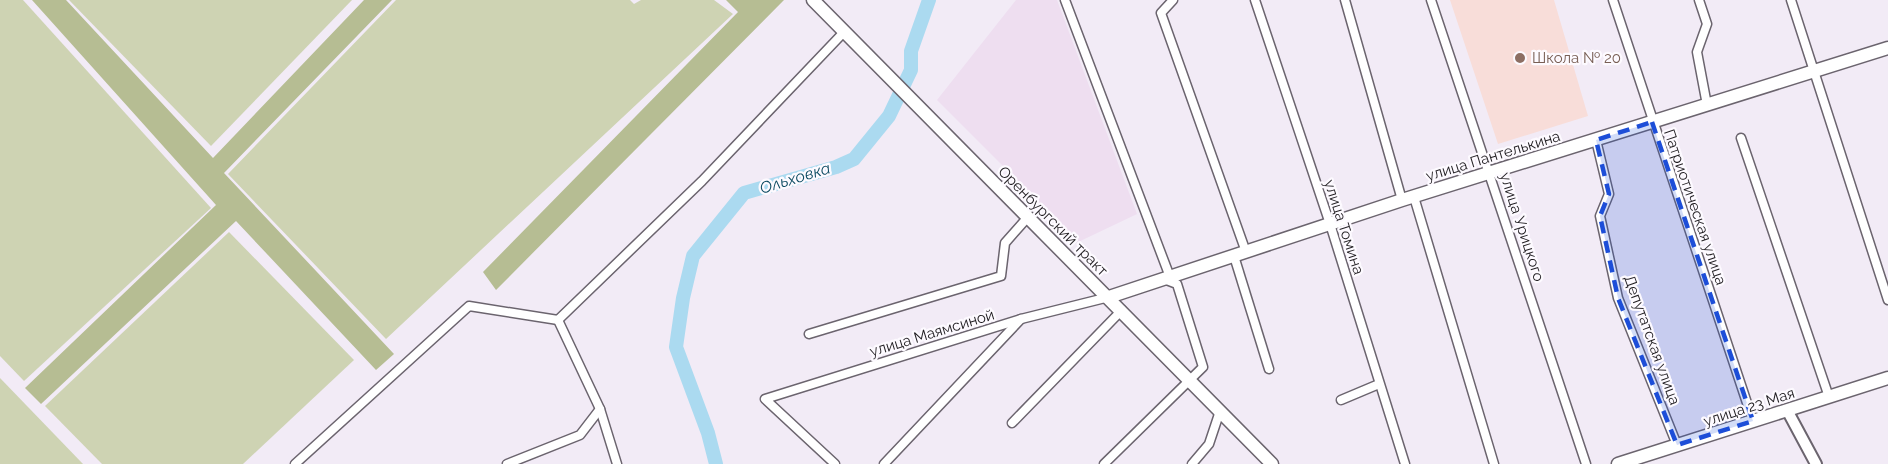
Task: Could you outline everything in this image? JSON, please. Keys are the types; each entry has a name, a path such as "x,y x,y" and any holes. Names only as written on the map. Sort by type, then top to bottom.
{"main road":[{"name":"Оренбургский тракт","path":"813,0 1272,464"},
{"name":"улица Пантелькина","path":"1109,297 1408,199 1888,48"},
{"name":"улица 23 Мая","path":"1618,464 1888,378"}],"street":[{"path":"1065,0 1167,278 1176,284 1203,367 1188,379 1104,464"},
{"path":"1173,0 1161,14 1240,254 1269,369"},
{"name":"улица Томина","path":"1255,0 1330,224 1406,464"},
{"path":"1345,0 1494,464"},
{"name":"улица Урицкого","path":"1431,0 1586,464"},
{"name":"Патриотическая улица","path":"1613,0 1754,421"},
{"path":"1699,0 1707,24 1697,52 1707,105"},
{"path":"1791,0 1888,300"},
{"path":"558,320 702,182 844,32"},
{"path":"1741,138 1829,397"},
{"name":"Депутатская улица","path":"1596,140 1609,194 1600,216 1618,298 1677,445"},
{"path":"809,334 1001,276 1005,243 1028,217"},
{"name":"улица Маямсиной","path":"835,464 765,399 1021,319 1109,297"},
{"path":"295,464 469,306 558,320"},
{"path":"1012,423 1122,310"},
{"path":"884,464 1021,319"},
{"path":"558,320 600,409 617,464"},
{"path":"1341,400 1379,384"},
{"path":"507,464 580,435 600,409"},
{"path":"1787,410 1816,464"},
{"path":"1192,464 1209,444 1220,411"}],"highlighted area":[{"path":"1652,122 1753,421 1677,445 1618,298 1600,216 1609,194 1596,140"}],"shaded area":[{"path":"1016,0 1057,0 1137,214 1074,244 1038,206 1040,203 937,100"},
{"name":"Школа № 20","path":"1450,0 1554,0 1588,116 1498,144"}],"green space":[{"path":"0,0 23,0 211,208 24,381 0,356"},
{"path":"32,0 66,0 213,158 364,0 392,0 224,173 394,354 376,370 236,221 41,404 25,388 216,205"},
{"path":"69,0 352,0 211,146"},
{"path":"396,0 630,0 634,4 641,0 714,0 733,14 386,339 228,174"},
{"path":"726,0 784,0 496,290 483,272 738,12"},
{"path":"229,232 354,360 243,464 102,464 45,406"},
{"path":"0,378 83,464 0,464"}],"waterway":[{"name":"Ольховка","path":"716,464 708,433 676,347 683,298 693,256 744,193 836,167 854,159 889,116 911,70 911,51 929,0"}],"place":[{"name":"Школа № 20","path":"1520,58"}]}
